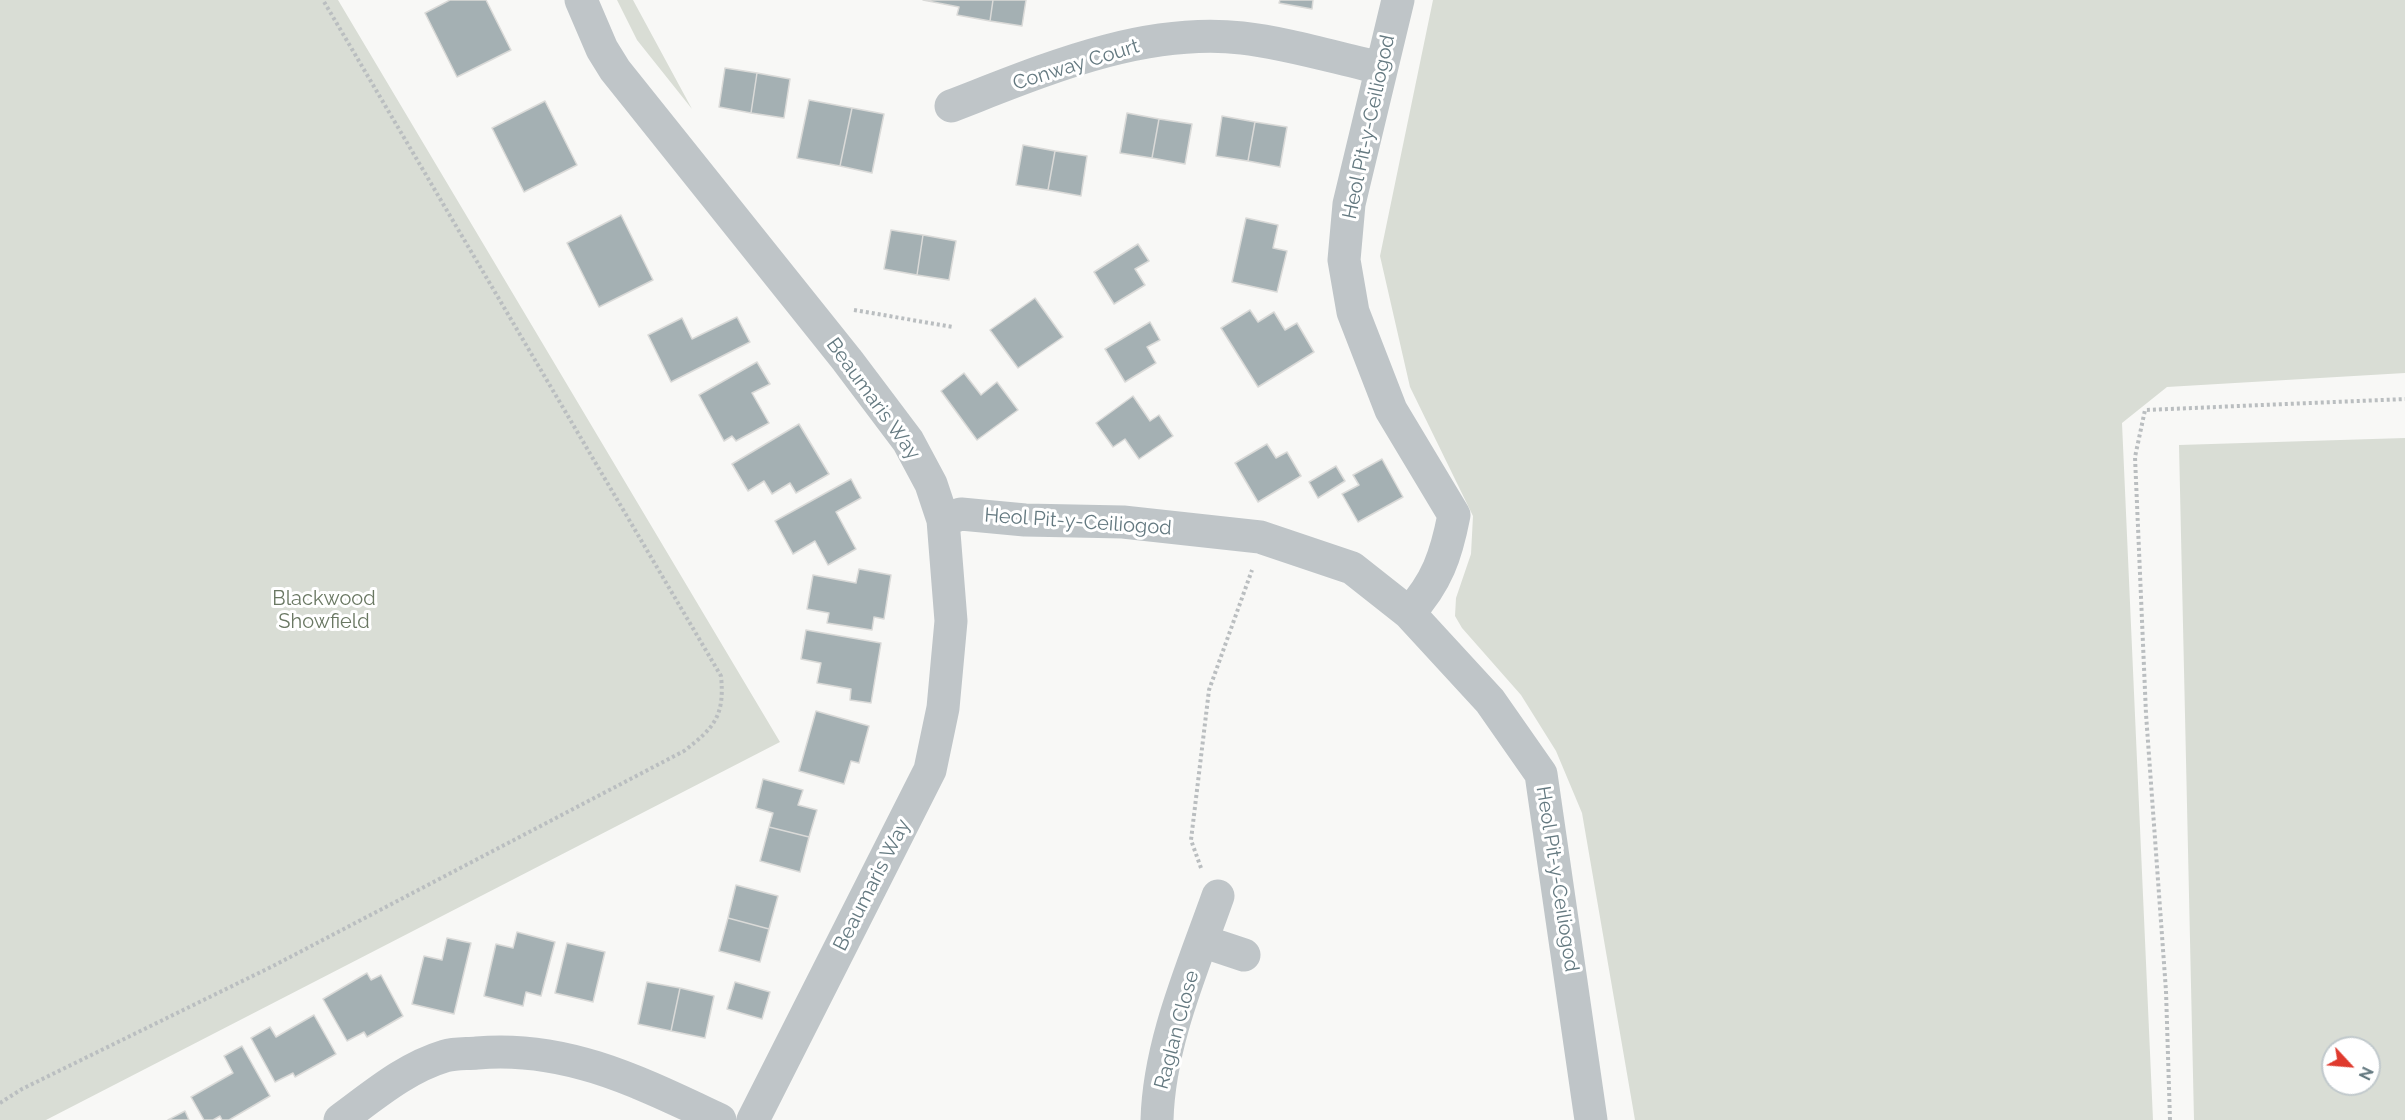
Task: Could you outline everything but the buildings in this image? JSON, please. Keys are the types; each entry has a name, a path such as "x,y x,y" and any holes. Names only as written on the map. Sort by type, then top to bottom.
{"street":[{"name":"Beaumaris Way","path":"580,0 602,49 615,70 824,330 908,441 931,484 943,520 951,621 944,708 930,770 753,1120"},
{"name":"Heol Pit-y-Ceiliogod","path":"1398,0 1349,204 1344,260 1353,312 1391,411 1454,515 1446,554 1427,593 1409,613"},
{"name":"Conway Court","path":"951,106 1040,72 1121,48 1186,37 1243,38 1381,68"},
{"name":"Heol Pit-y-Ceiliogod","path":"943,520 961,514 1025,520 1123,522 1260,537 1352,568 1409,613 1490,701 1540,774 1591,1120"},
{"name":"Raglan Close","path":"1157,1120 1162,1068 1177,1014 1218,896"},
{"path":"1202,941 1244,955"},
{"path":"340,1120 395,1079 446,1056 505,1050 571,1058 642,1083 720,1120"}],"path":[{"path":"0,1103 22,1089 273,966 684,752 708,733 723,702 721,676 323,0"},
{"path":"824,330 848,311 860,310 953,327"},
{"path":"2170,1120 2166,991 2146,714 2135,457 2145,410 2405,399"},
{"path":"1218,896 1204,879 1191,840 1209,690 1254,565 1260,537"}],"green space":[{"name":"Blackwood Showfield","path":"0,0 338,0 780,742 46,1120 0,1120"},
{"path":"617,0 633,0 692,109 637,40"},
{"path":"1433,0 2405,0 2405,373 2167,387 2122,423 2153,1120 1635,1120 1582,813 1556,751 1521,695 1462,628 1455,616 1456,598 1471,554 1473,516 1410,387 1380,256"},
{"path":"2405,438 2405,1120 2194,1120 2179,445"}]}
